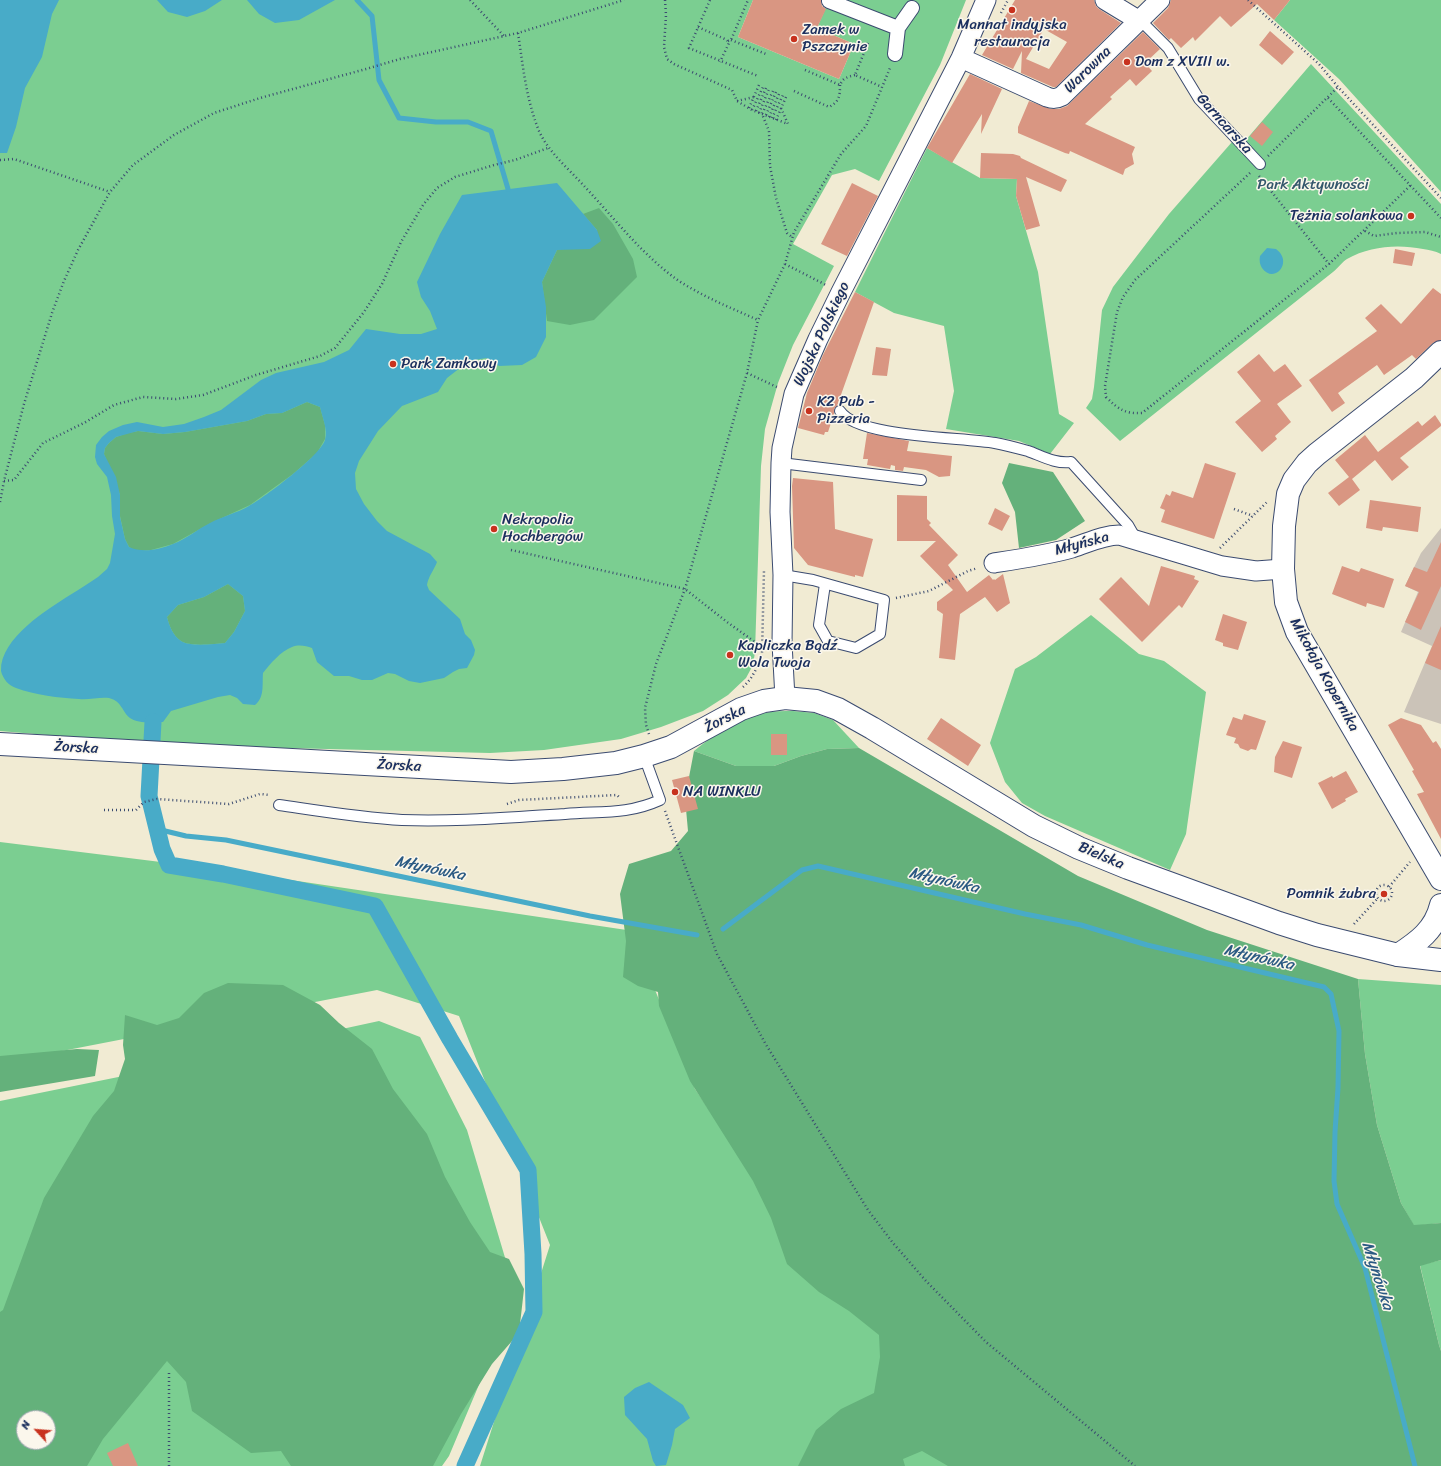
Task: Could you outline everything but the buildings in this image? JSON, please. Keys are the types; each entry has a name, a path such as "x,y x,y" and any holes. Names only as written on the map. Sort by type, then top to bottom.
{"main road":[{"name":"Mikołaja Kopernika","path":"1441,352 1414,378 1317,454 1299,472 1288,494 1284,526 1282,569 1286,602 1297,632 1441,878"},
{"name":"Żorska","path":"0,744 511,772 563,769 616,763 644,756 671,747 741,709 764,701 785,698"},
{"name":"Bielska","path":"785,698 816,701 838,709 903,746 1034,826 1093,854 1279,923 1398,955 1441,960"},
{"path":"1398,955 1414,944 1432,928 1438,916 1441,905"}],"street":[{"name":"Wojska Polskiego","path":"785,698 782,643 783,575 780,512 781,463 782,448 794,394 818,339 900,175 961,58 986,0"},
{"name":"Garncarska","path":"1105,0 1138,20"},
{"name":"Warowna","path":"961,58 1046,97 1053,99 1057,98 1062,96 1160,0"},
{"path":"829,1 898,28"},
{"path":"895,54 898,28 912,8"},
{"name":"Młyńska","path":"994,563 1016,560 1071,548 1109,535 1119,534 1222,566 1256,571 1282,569"}],"lane":[{"name":"Garncarska","path":"1138,20 1168,48 1199,99 1257,167"},
{"path":"840,411 843,416 858,423 882,429 907,434 994,443 1027,451 1051,461 1061,463 1071,462 1128,526 1136,540"},
{"path":"781,463 921,480"},
{"path":"783,575 825,584 884,600 880,634 856,648 828,641 819,625 825,584"},
{"path":"277,801 359,816 400,820 483,820 568,813 609,813 645,807 660,800 644,756"}],"path":[{"path":"470,0 504,37"},
{"path":"0,502 4,480 24,404 52,313 78,250 110,192 133,165 174,135 214,113 260,98 400,59 504,37 624,0"},
{"path":"665,0 666,15 664,46 668,59 674,64 732,90 737,101 749,108 788,124 781,108"},
{"path":"710,0 689,48 720,62 758,76"},
{"path":"732,40 748,0"},
{"path":"1248,0 1319,64 1338,87 1441,198"},
{"path":"698,27 728,41 732,40 766,54"},
{"path":"518,33 526,92 540,131 548,148 623,229 659,264 679,280 713,301 758,320"},
{"path":"720,62 729,43 728,41"},
{"path":"855,75 868,43"},
{"path":"650,735 646,725 645,708 656,664 685,589 747,373 758,320 785,264 794,232 810,203 841,154 866,126 895,54"},
{"path":"805,70 840,85"},
{"path":"794,91 829,107 835,104 840,95 840,85 842,80 847,77 855,75 882,86"},
{"path":"749,108 759,85"},
{"path":"1338,87 1257,167 1135,280 1123,297 1117,312 1104,386 1106,397 1116,407 1130,414 1142,413 1329,264 1365,231 1411,185"},
{"path":"754,110 768,89 762,114 769,131 770,166 776,198 787,233 793,238"},
{"path":"762,114 778,93 771,118"},
{"path":"737,101 754,96"},
{"path":"771,118 784,96 776,120"},
{"path":"1328,98 1441,218"},
{"path":"4,480 14,480 43,443 84,423 114,405 143,397 176,399 203,395 256,375 320,356 336,348 364,312 382,284 401,242 423,205 438,188 455,177 515,160 548,148"},
{"path":"0,160 14,160 110,192"},
{"path":"1257,167 1329,264"},
{"path":"1365,231 1374,236 1425,232 1441,237"},
{"path":"785,264 831,287"},
{"path":"747,373 781,389"},
{"path":"1207,561 1273,497"},
{"path":"1234,509 1253,516"},
{"path":"511,550 685,589 762,647"},
{"path":"884,600 929,591 968,571 994,563"},
{"path":"741,688 747,683 758,667 762,654 764,565"},
{"path":"104,810 136,810 144,802 157,799 229,804 260,794 277,801"},
{"path":"506,804 519,800 617,795 623,801"},
{"path":"660,800 717,954 765,1043 868,1210 893,1243 926,1281 986,1342 1135,1466"},
{"path":"1389,887 1413,859"},
{"path":"1384,885 1389,887 1392,894 1389,898 1385,901 1378,898 1376,891 1379,886 1384,885"},
{"path":"1354,925 1378,898"},
{"path":"169,1372 169,1466"}],"shaded area":[{"path":"1441,528 1441,724 1404,712 1432,646 1401,632 1418,592 1405,586 1421,553"}],"green space":[{"name":"Park Zamkowy","path":"0,0 753,0 738,37 839,79 854,44 817,28 829,0 966,0 940,65 879,181 855,169 832,175 793,244 834,266 793,345 778,383 765,429 761,466 755,652 753,665 746,678 728,695 703,711 661,727 621,739 544,750 490,753 164,745 0,731"},
{"path":"1290,0 1441,0 1441,192 1339,79 1274,20"},
{"name":"Park Aktywności","path":"1311,64 1441,204 1441,254 1414,247 1384,247 1365,251 1347,259 1333,272 1120,441 1086,408 1092,399 1094,387 1102,310 1113,287 1169,214 1232,142 1239,148"},
{"path":"927,148 980,178 1017,179 1016,196 1038,272 1059,414 1074,423 1050,454 1019,441 946,429 954,391 944,326 894,313 855,292"},
{"path":"599,208 613,224 633,259 637,277 594,320 570,325 547,321 542,282 557,250 567,248 597,230 583,214"},
{"path":"307,402 320,407 325,425 325,439 317,453 293,474 250,505 211,523 173,544 151,550 136,551 129,547 125,539 120,516 120,495 104,454 105,448 116,437 138,431 163,434 185,432 247,421 266,414 282,413"},
{"path":"1009,463 1053,472 1085,521 1056,540 1019,548 1015,512 1002,483"},
{"path":"228,584 243,596 245,611 234,632 225,643 196,645 185,643 178,639 172,630 167,617 178,605 204,597"},
{"path":"1091,615 1139,654 1164,661 1206,692 1186,834 1170,870 1045,816 1022,803 1005,782 990,743 1015,669 1036,657"},
{"path":"793,711 814,713 833,720 859,748 827,749 801,756 774,766 736,766 694,751 718,733 736,723 768,712"},
{"path":"859,748 1078,876 1207,930 1358,979 1365,1054 1377,1125 1401,1203 1414,1225 1441,1223 1441,1260 1420,1266 1441,1351 1441,1466 948,1466 922,1451 903,1459 905,1466 798,1466 816,1430 841,1409 874,1393 880,1357 879,1335 849,1311 819,1292 787,1264 771,1218 753,1181 690,1081 659,1006 658,992 638,986 623,977 626,941 620,894 629,864 671,851 688,831 685,798 694,751 736,766 774,766 801,756 827,749"},
{"path":"0,842 217,869 640,932 649,975 695,1089 812,1262 1009,1466 480,1466 550,1245 459,1016 377,990 0,1063"},
{"path":"1358,979 1441,985 1441,1223 1414,1226 1401,1203 1377,1125 1365,1054"},
{"path":"228,983 283,985 320,1005 339,1023 372,1049 393,1089 427,1134 445,1177 470,1222 490,1252 509,1259 524,1289 519,1333 492,1364 461,1414 433,1466 291,1466 281,1451 251,1453 192,1411 186,1382 167,1361 103,1439 87,1466 0,1466 0,1312 3,1310 44,1198 93,1116 114,1091 125,1059 123,1045 125,1015 157,1025 179,1018 204,993"},
{"path":"379,1021 420,1037 467,1130 509,1271 502,1330 449,1456 442,1466 13,1466 0,1418 0,1101 148,1071"},
{"path":"77,1049 99,1050 95,1076 0,1092 0,1056"},
{"path":"1441,1260 1441,1351 1420,1265"}],"water":[{"path":"0,0 59,0 52,14 42,57 25,88 16,127 7,153 0,153"},
{"path":"157,0 222,0 205,11 187,17 168,12"},
{"path":"247,0 335,0 299,20 275,23 259,14"},
{"path":"557,183 597,230 601,241 590,249 557,250 542,282 546,307 546,337 536,357 522,365 499,366 486,358 469,361 447,378 438,392 402,406 378,431 359,461 355,473 356,489 364,504 377,521 387,531 430,554 437,562 427,585 429,590 460,619 465,634 471,640 475,650 467,668 459,669 444,678 420,683 409,681 395,674 388,673 372,680 362,680 349,676 334,676 317,662 312,648 297,646 288,649 280,655 263,673 262,694 255,705 243,704 237,698 230,695 218,697 171,711 163,722 134,720 127,716 119,704 113,699 83,699 47,696 13,687 8,683 3,677 1,671 3,659 8,647 17,636 38,616 98,577 107,569 110,563 115,534 111,495 107,477 97,464 95,457 96,445 102,437 109,431 123,425 137,422 163,427 184,424 204,417 221,410 261,380 276,373 324,362 349,350 366,329 400,334 421,334 437,329 430,311 421,297 417,282 440,234 462,195","holes":["307,402 320,407 326,436 321,447 291,476 249,506 210,523 178,542 162,548 151,550 139,550 129,547 125,539 120,517 120,495 116,477 104,454 105,448 116,437 138,431 163,434 185,432 247,421 266,414 282,413","228,584 243,596 245,611 234,632 225,643 196,645 185,643 178,639 172,630 167,617 178,605 204,597"]},
{"path":"1267,248 1276,249 1281,254 1283,265 1276,273 1267,273 1261,266 1260,256"},
{"path":"649,1382 683,1405 690,1418 675,1429 666,1465 656,1466 653,1461 647,1439 625,1415 624,1397 635,1388"}],"waterway":[{"path":"357,0 372,16 379,80 399,118 436,122 468,122 491,131 508,189"},
{"path":"153,722 149,796 162,849 169,865 223,874 375,906 450,1039 528,1170 533,1254 534,1312 465,1466"},
{"name":"Młynówka","path":"157,829 186,836 226,840 590,916 697,935"},
{"name":"Młynówka","path":"723,929 802,870 818,866 1025,914 1081,925 1147,945 1324,987 1331,994 1339,1031 1334,1181 1337,1204 1365,1268 1415,1466"}],"place":[{"name":"Mannat indyjska restauracja","path":"1012,10"},
{"name":"Zamek w Pszczynie","path":"794,39"},
{"name":"Dom z XVIII w.","path":"1127,62"},
{"name":"Tężnia solankowa","path":"1411,216"},
{"name":"Park Zamkowy","path":"393,364"},
{"name":"K2 Pub - Pizzeria","path":"809,411"},
{"name":"Nekropolia Hochbergów","path":"494,529"},
{"name":"Kapliczka Bądź Wola Twoja","path":"730,655"},
{"name":"NA WINKLU","path":"675,792"},
{"name":"Pomnik żubra","path":"1384,894"}]}
